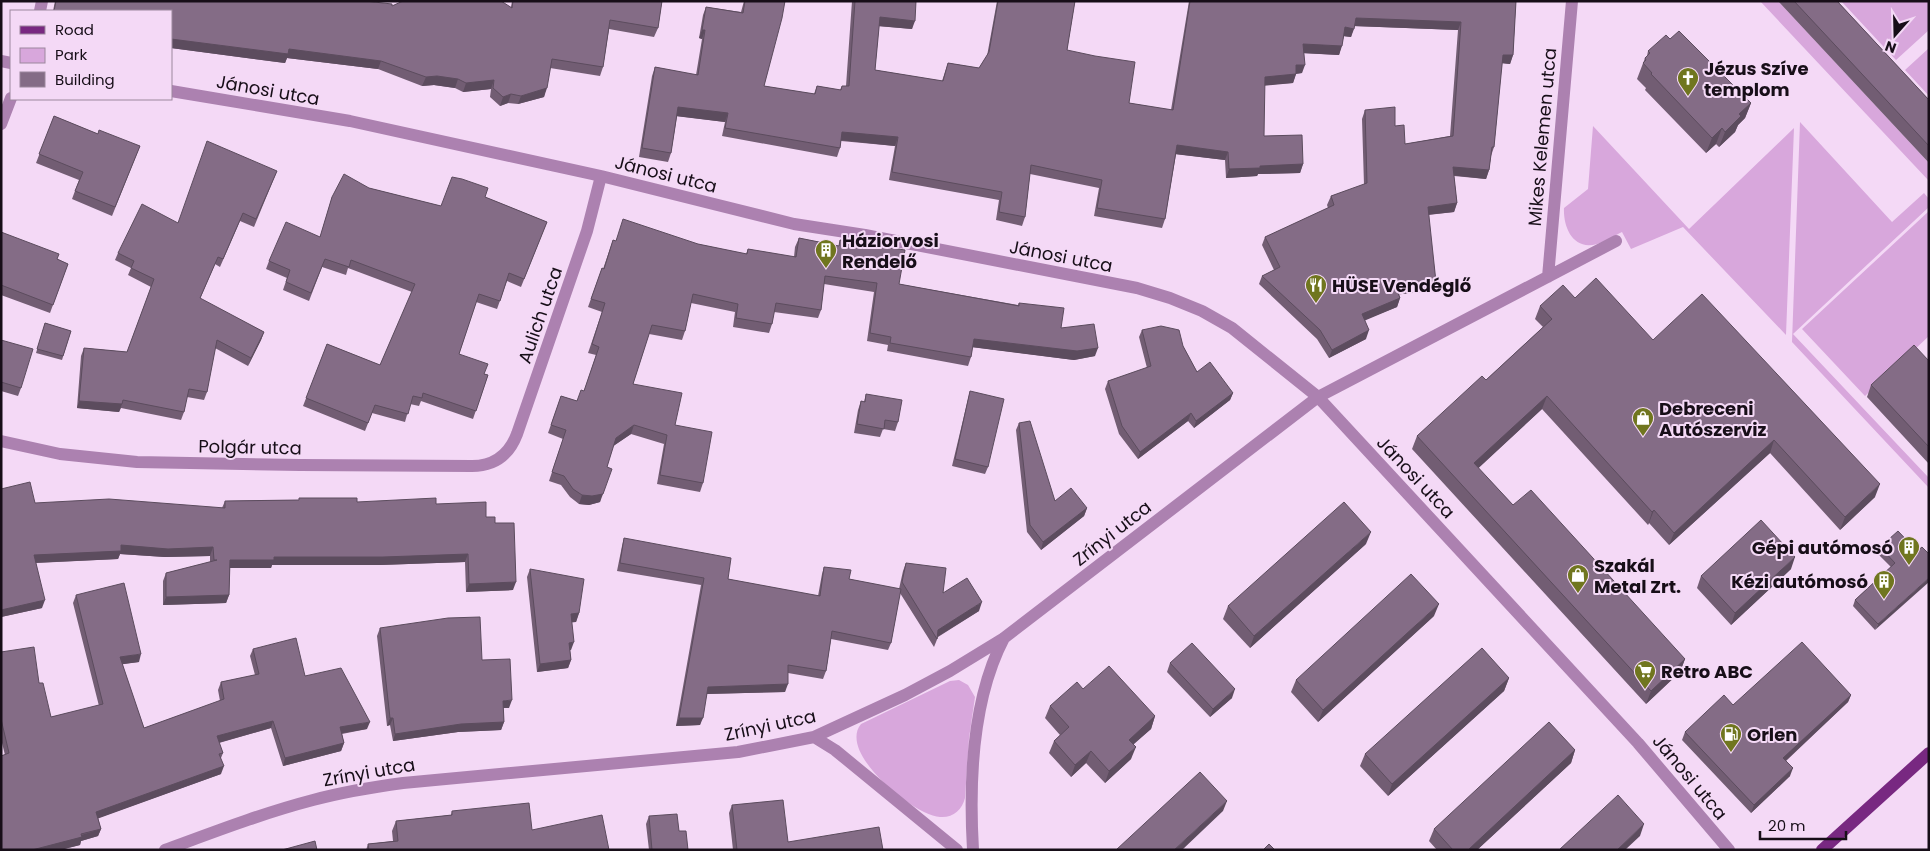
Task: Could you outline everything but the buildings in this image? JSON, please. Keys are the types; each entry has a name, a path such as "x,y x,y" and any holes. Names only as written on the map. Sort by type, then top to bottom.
{"main road":[{"path":"1822,850 1929,753"}],"street":[{"name":"Mikes Kelemen utca","path":"1548,277 1572,1"},
{"name":"Jánosi utca","path":"172,90 350,121 601,176 794,224 865,235 1137,288 1202,310 1232,328 1318,397 1638,743 1729,850"},
{"path":"1,124 10,100"},
{"name":"Aulich utca","path":"499,459 510,447 517,434 587,231 601,176"},
{"path":"1318,397 1616,241"},
{"name":"Zrínyi utca","path":"165,850 288,807 403,782 738,752 814,737 905,695 950,671 1004,638 1318,397"},
{"name":"Polgár utca","path":"1,441 60,454 137,462 309,466 472,466 486,465 499,459"},
{"path":"972,850 972,801 975,751 980,716 987,677 994,657 1004,638"},
{"path":"814,737 834,750 957,850"}],"green space":[{"path":"1760,1 1778,1 1929,163 1929,181"},
{"path":"1841,1 1929,1 1929,30 1896,60"},
{"path":"1929,48 1929,96 1905,70"},
{"path":"1800,122 1892,222 1924,193 1929,199 1929,207 1793,334 1929,478 1929,488 1792,342"},
{"path":"1593,126 1689,229 1794,128 1786,335 1683,227 1631,249 1622,232 1603,242 1589,245 1576,241 1571,236 1565,223 1564,208 1588,189"},
{"path":"1929,211 1929,336 1865,396 1802,329"},
{"path":"959,680 968,685 975,697 969,738 965,798 962,806 953,815 940,817 928,814 914,806 882,781 869,766 860,751 856,736 861,724 950,681"}],"place":[{"name":"Jézus Szíve templom","path":"1688,97"},
{"name":"Háziorvosi Rendelő","path":"826,269"},
{"name":"HÜSE Vendéglő","path":"1316,304"},
{"name":"Debreceni Autószerviz","path":"1643,437"},
{"name":"Gépi autómosó","path":"1909,566"},
{"name":"Szakál Metal Zrt.","path":"1578,594"},
{"name":"Kézi autómosó","path":"1884,600"},
{"name":"Retro ABC","path":"1645,690"},
{"name":"Orlen","path":"1731,753"}]}
